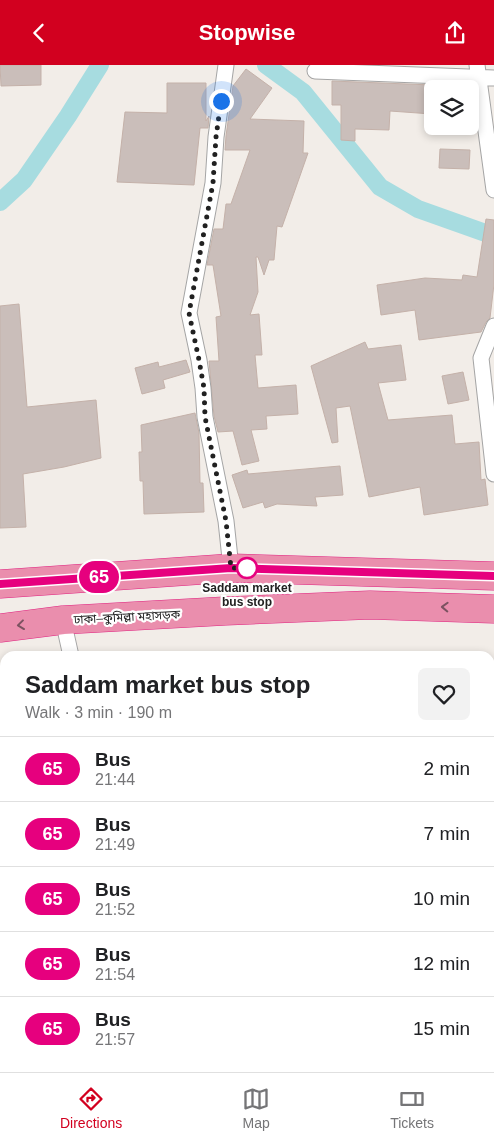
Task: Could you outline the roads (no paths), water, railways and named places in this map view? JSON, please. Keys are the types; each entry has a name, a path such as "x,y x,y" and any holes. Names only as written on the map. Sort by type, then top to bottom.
{"highway":[{"path":"0,584 231,568 494,576"},
{"name":"ঢাকা–কুমিল্লা মহাসড়ক","path":"0,628 64,620 370,605 494,609"}],"street":[{"path":"226,65 216,137 213,183 189,313 201,369 205,417 226,521 231,568"},
{"path":"316,71 483,73 494,190"},
{"path":"494,327 481,358 494,474"},
{"path":"64,620 70,651"}],"waterway":[{"path":"0,202 24,180 100,65"},
{"path":"266,65 303,92 380,187 418,209 494,236"}],"place":[{"name":"Saddam market bus stop","path":"247,568"}]}
